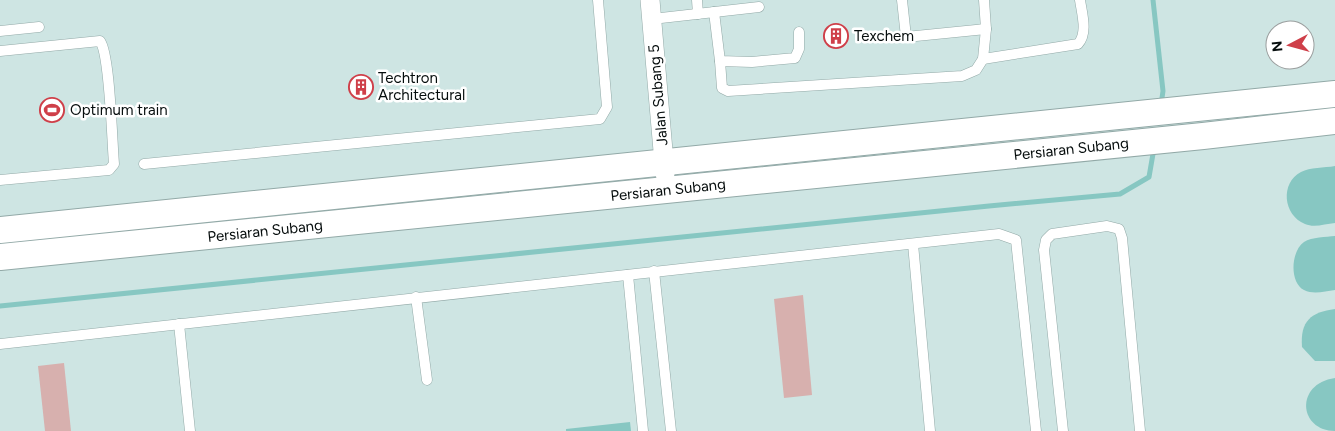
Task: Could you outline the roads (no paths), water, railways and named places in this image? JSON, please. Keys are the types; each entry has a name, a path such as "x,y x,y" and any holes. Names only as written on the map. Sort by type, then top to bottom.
{"street":[{"name":"Jalan Subang 5","path":"650,0 666,190"},
{"name":"Persiaran Subang","path":"0,230 1335,94"},
{"name":"Persiaran Subang","path":"0,257 1203,136 1335,121"}],"lane":[{"path":"144,164 600,119 607,107 598,0"},
{"path":"697,0 698,14"},
{"path":"902,0 906,38 986,29"},
{"path":"714,12 722,88 728,91 962,76 976,70 983,59 986,29 984,0"},
{"path":"983,59 1078,44 1083,39 1084,31 1080,0"},
{"path":"652,19 759,7"},
{"path":"0,31 39,27"},
{"path":"720,61 752,62 795,58 799,49 799,32"},
{"path":"0,51 100,41 103,46 106,68 114,164 109,170 0,180"},
{"path":"1063,431 1044,250 1046,240 1052,234 1107,226 1119,229 1122,238 1140,431"},
{"path":"0,344 1000,234 1016,240 1036,431"},
{"path":"913,244 930,431"},
{"path":"654,271 671,431"},
{"path":"628,274 643,431"},
{"path":"416,297 427,380"},
{"path":"179,324 190,431"}],"water":[{"path":"1335,166 1335,223 1312,226 1298,220 1292,214 1287,199 1287,191 1294,177 1305,170"},
{"path":"1335,236 1335,290 1316,292 1304,290 1299,286 1294,274 1296,252 1304,242 1311,239"},
{"path":"1335,309 1335,361 1315,361 1302,347 1305,324 1313,315"},
{"path":"1335,378 1335,431 1323,429 1314,424 1308,416 1306,407 1307,397 1313,389 1322,382"},
{"path":"630,422 631,431 566,431 566,429"}],"waterway":[{"path":"1153,0 1163,91 1161,105"},
{"path":"0,306 1120,194 1149,177 1154,148"}],"place":[{"name":"Texchem","path":"836,36"},
{"name":"Techtron Architectural","path":"361,87"},
{"name":"Optimum train","path":"52,110"}]}
